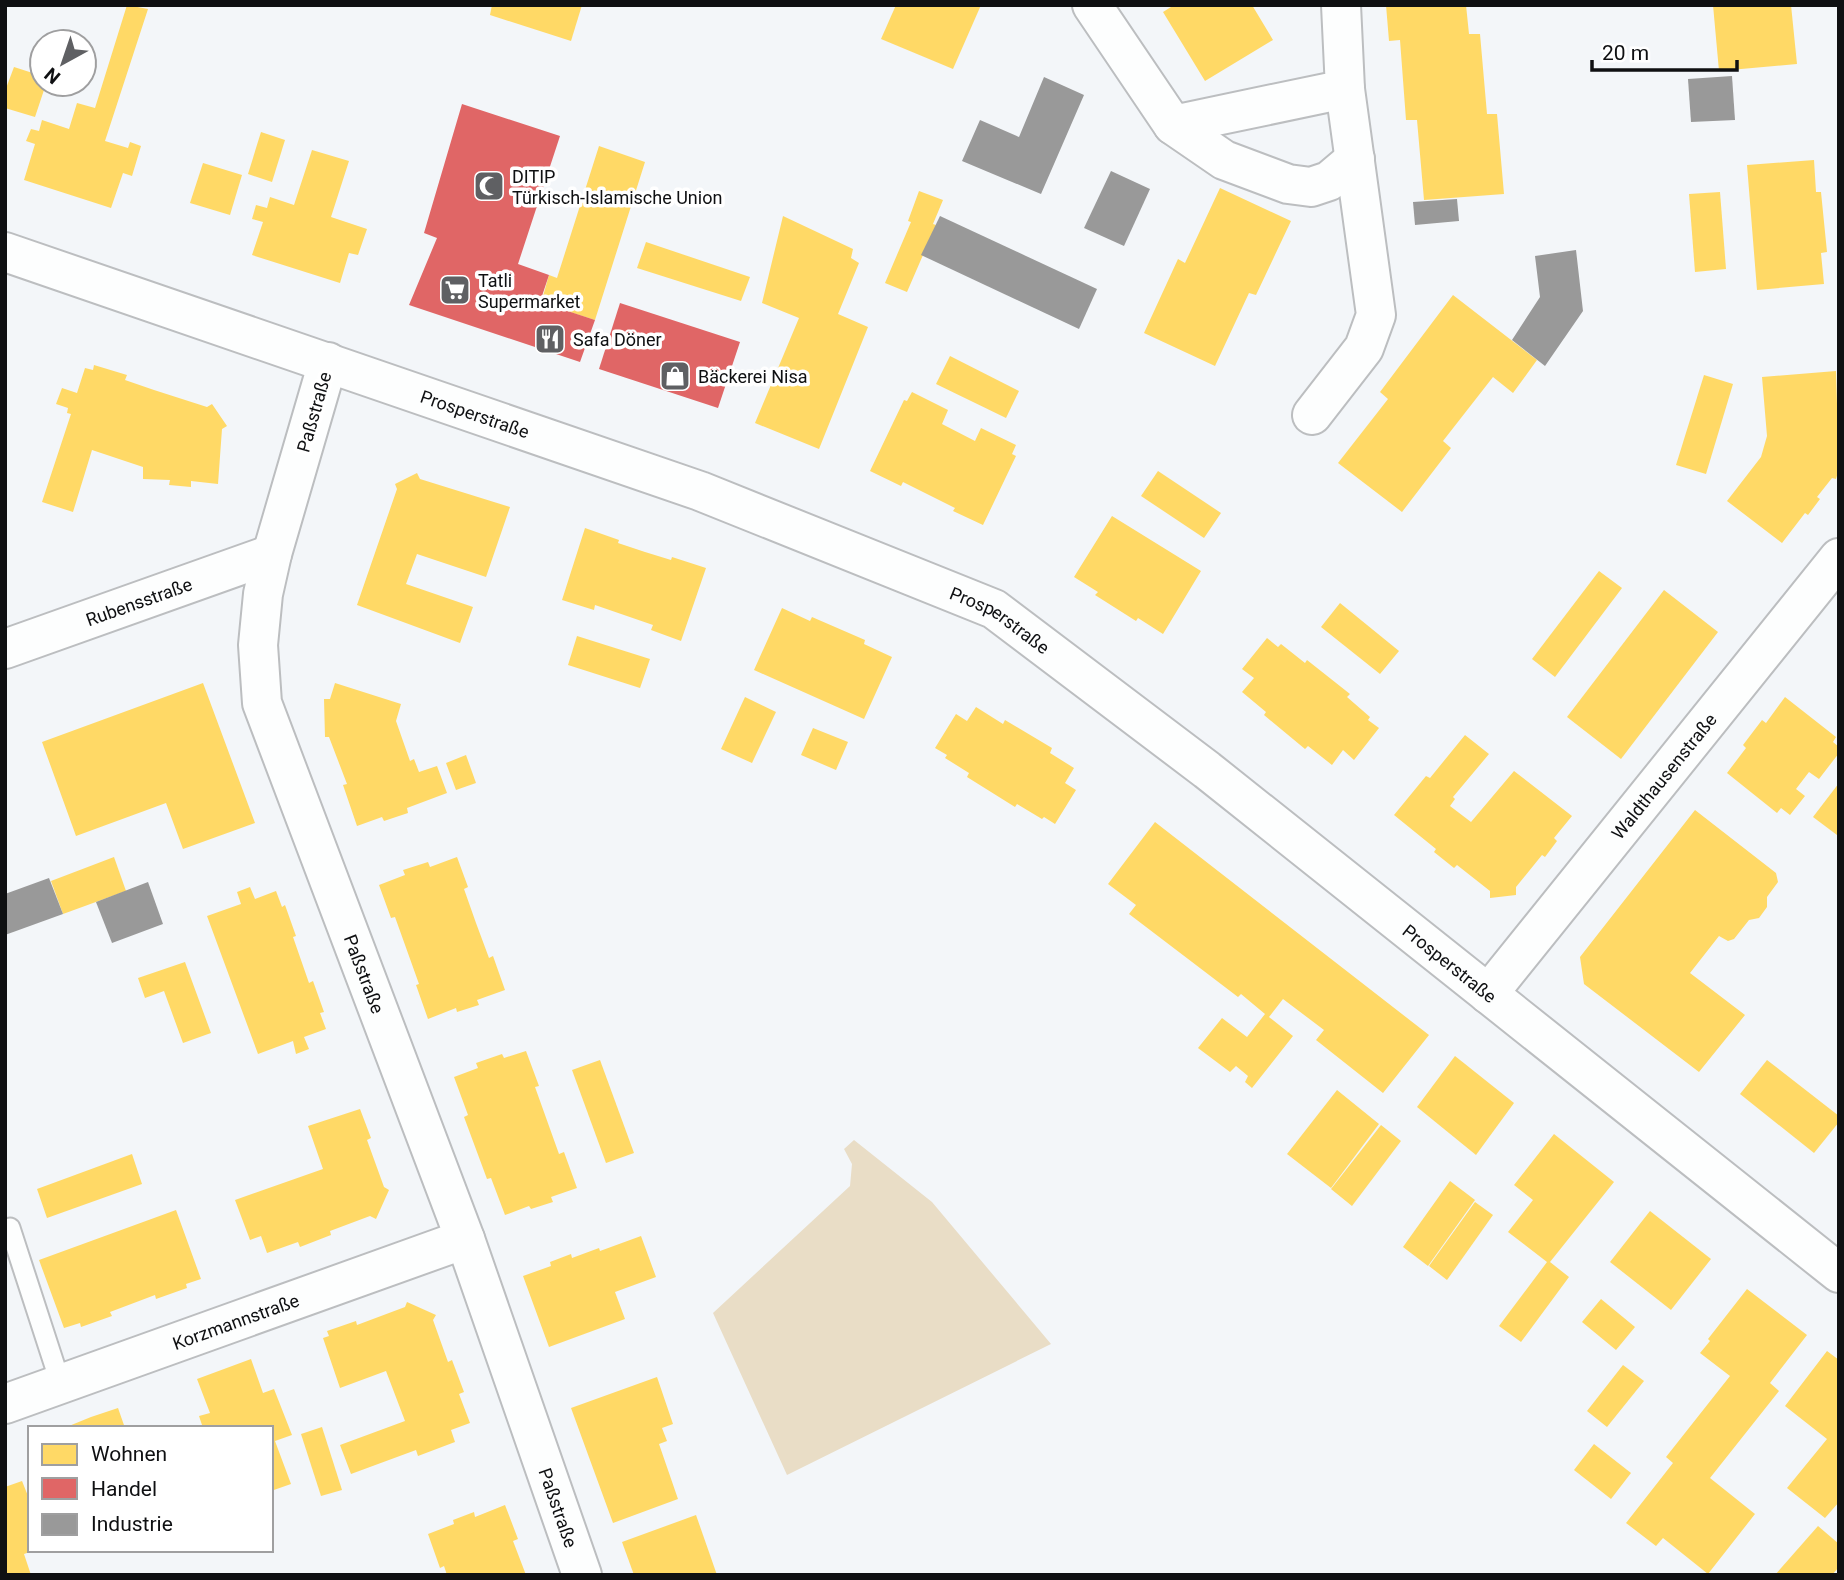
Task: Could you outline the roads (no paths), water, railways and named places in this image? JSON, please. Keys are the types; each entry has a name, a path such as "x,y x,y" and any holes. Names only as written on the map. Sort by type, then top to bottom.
{"street":[{"path":"1092,5 1173,125 1224,160 1288,184 1311,187 1329,181 1354,159"},
{"path":"1312,415 1364,348 1376,315 1345,89 1341,5"},
{"path":"1173,125 1345,89"},
{"name":"Prosperstraße","path":"5,252 700,491 994,609 1207,770 1839,1273"},
{"name":"Paßstraße","path":"328,362 272,554 263,594 258,645 262,703 465,1239 582,1575"},
{"name":"Rubensstraße","path":"5,649 272,554"},
{"name":"Waldthausenstraße","path":"1488,994 1839,558"},
{"name":"Korzmannstraße","path":"5,1404 465,1239"}],"lane":[{"path":"10,1228 61,1385"}],"place":[{"name":"DITIP Türkisch-Islamische Union","path":"489,186"},
{"name":"Tatli Supermarket","path":"455,290"},
{"name":"Safa Döner","path":"550,339"},
{"name":"Bäckerei Nisa","path":"675,376"}]}
